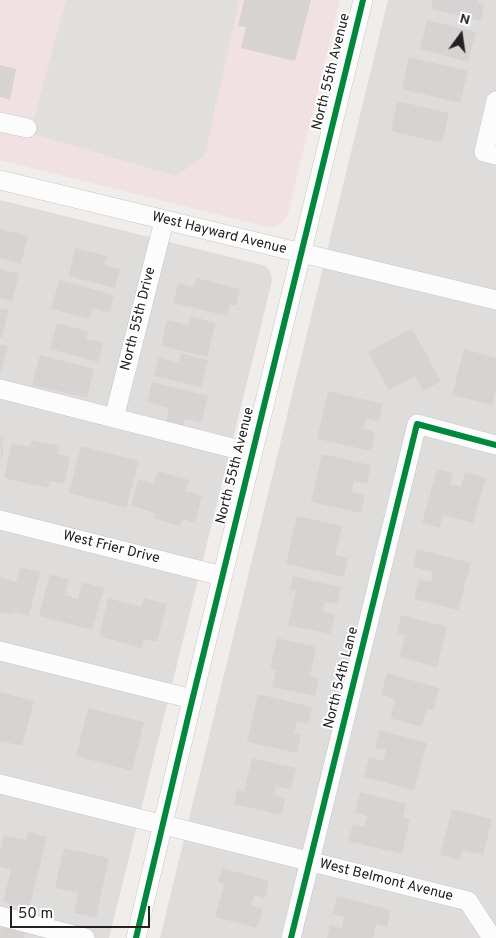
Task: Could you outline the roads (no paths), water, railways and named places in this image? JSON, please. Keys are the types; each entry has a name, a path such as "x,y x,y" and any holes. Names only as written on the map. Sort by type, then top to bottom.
{"street":[{"name":"North 55th Avenue","path":"136,938 192,699 363,0"},
{"path":"490,154 496,101"},
{"path":"0,122 27,128"},
{"name":"West Hayward Avenue","path":"0,180 496,300"},
{"name":"North 55th Drive","path":"114,418 164,221"},
{"path":"0,389 252,453"},
{"name":"North 54th Lane","path":"291,938 417,424 496,445"},
{"name":"West Frier Drive","path":"0,520 222,576"},
{"path":"0,651 192,699"},
{"name":"West Belmont Avenue","path":"0,784 468,901 492,938"},
{"path":"0,916 86,938"}]}
